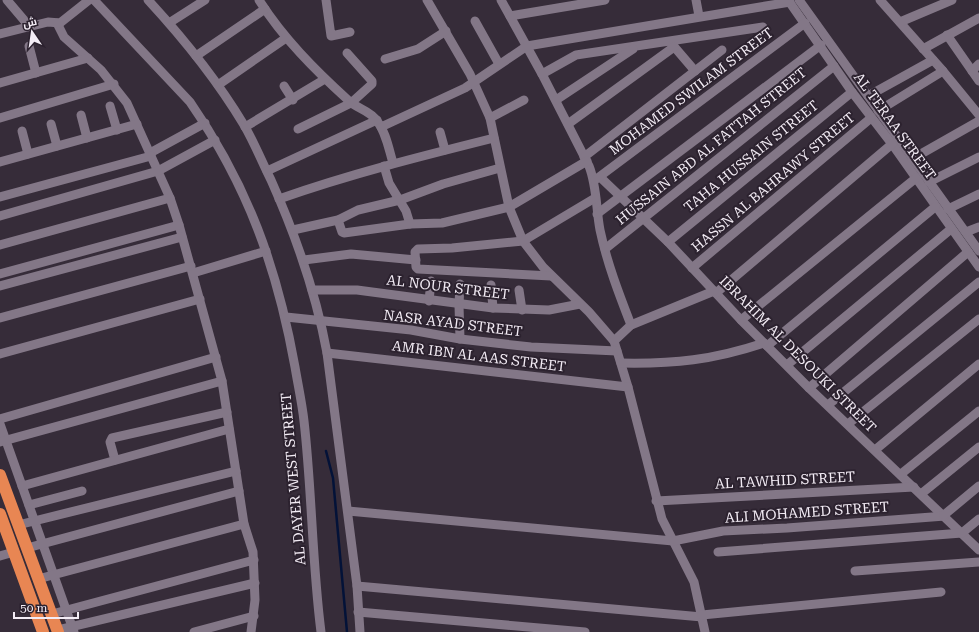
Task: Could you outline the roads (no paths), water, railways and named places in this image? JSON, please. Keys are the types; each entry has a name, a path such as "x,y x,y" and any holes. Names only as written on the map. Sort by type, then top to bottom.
{"highway":[{"path":"0,475 58,631"},
{"path":"0,514 43,632"}],"street":[{"path":"0,1 4,0"},
{"path":"7,0 29,26"},
{"path":"0,34 48,22 63,22 89,0"},
{"name":"AL DAYER WEST STREET","path":"94,0 190,102 215,140 245,198 266,251 286,317 304,420 321,632"},
{"path":"148,0 196,56 218,85 245,127 267,171 293,230 304,260 321,321 327,353 357,586 360,632"},
{"path":"169,23 205,0"},
{"path":"259,0 286,38 325,79 351,103 366,110 379,124 389,164 389,183 408,215 410,224"},
{"path":"326,0 331,36 350,32"},
{"path":"427,0 474,82 490,118 509,207 524,241 537,261 589,312 614,341 628,387 656,501 662,519 673,542 690,572 705,632"},
{"path":"501,0 556,100 585,159 597,179 595,198 605,249 631,325"},
{"path":"510,16 605,0"},
{"path":"696,0 699,16"},
{"name":"AL TERAA STREET","path":"799,0 979,251"},
{"path":"880,0 943,71 979,115"},
{"path":"900,22 952,0"},
{"path":"267,171 465,88 527,46 789,1"},
{"name":"AL TERAA STREET","path":"789,1 852,92 892,144 935,207 979,267"},
{"path":"196,56 265,9"},
{"path":"923,49 979,18"},
{"path":"475,21 499,64"},
{"path":"57,23 64,36 114,84 127,103 170,198 179,225 222,381 244,524 251,544 254,560 254,616 251,632"},
{"name":"MOHAMED SWILAM STREET","path":"597,179 805,23"},
{"path":"542,74 576,55 672,44 763,27"},
{"path":"385,59 418,49 446,32"},
{"path":"947,35 979,81"},
{"path":"218,85 286,38"},
{"path":"672,44 695,71"},
{"path":"568,124 672,44"},
{"path":"597,214 820,45"},
{"path":"29,46 36,73"},
{"path":"556,100 635,48"},
{"path":"338,220 342,232 344,233 410,224 442,223 509,207 585,159 722,50"},
{"path":"298,129 351,103 372,83 347,53"},
{"path":"0,83 88,58"},
{"path":"868,96 933,60"},
{"path":"972,71 979,64"},
{"name":"HUSSAIN ABD AL FATTAH STREET","path":"605,249 834,66"},
{"path":"878,111 943,71"},
{"path":"245,127 293,100 325,79"},
{"path":"0,118 114,84"},
{"path":"284,86 293,100"},
{"name":"TAHA HUSSAIN STREET","path":"668,242 852,92"},
{"path":"490,118 524,100"},
{"path":"110,106 116,130"},
{"path":"81,115 87,138"},
{"name":"HASSN AL BAHRAWY STREET","path":"692,268 871,118"},
{"path":"912,159 979,121"},
{"path":"0,197 151,155 204,123"},
{"path":"51,124 57,146"},
{"path":"0,160 28,154 137,124"},
{"path":"22,131 28,154"},
{"path":"440,132 444,150"},
{"path":"279,199 331,181 389,164 494,138"},
{"path":"0,216 158,171 215,140"},
{"path":"614,341 631,325 715,292 892,144"},
{"path":"929,182 979,157"},
{"path":"293,230 338,220 358,210 400,200 443,184 500,168"},
{"path":"741,320 916,178"},
{"name":"IBRAHIM AL DESOUKI STREET","path":"597,179 620,196 668,242 741,320 809,388 918,490 979,550"},
{"path":"948,209 979,194"},
{"path":"0,245 170,198"},
{"path":"551,276 418,269 415,252 418,249 452,248 524,241 595,198"},
{"path":"621,363 673,363 704,359 765,344 935,207"},
{"path":"0,274 179,225"},
{"path":"966,232 979,227"},
{"path":"786,365 951,229"},
{"path":"0,286 182,237"},
{"path":"0,318 266,251"},
{"path":"809,388 968,252"},
{"path":"304,260 351,254 416,260"},
{"path":"429,300 431,281"},
{"path":"828,405 979,282"},
{"path":"460,284 460,339"},
{"path":"491,286 493,308"},
{"name":"AL NOUR STREET","path":"312,290 357,290 459,305 522,310 549,310 580,304"},
{"path":"519,290 522,310"},
{"path":"0,354 200,299"},
{"name":"NASR AYAD STREET","path":"286,317 411,330 460,339 531,347 617,350"},
{"path":"848,424 979,319"},
{"name":"AMR IBN AL AAS STREET","path":"327,353 628,387"},
{"path":"0,419 216,357"},
{"path":"875,450 979,364"},
{"path":"3,442 222,381"},
{"path":"901,474 979,411"},
{"path":"115,460 110,442 112,438 227,412"},
{"path":"0,424 3,442 22,486 73,629"},
{"path":"22,486 230,429"},
{"path":"918,490 979,448"},
{"path":"18,525 236,471"},
{"path":"944,516 979,486"},
{"name":"AL TAWHID STREET","path":"656,501 918,490"},
{"path":"29,505 82,491"},
{"path":"27,548 239,491"},
{"name":"ALI MOHAMED STREET","path":"348,511 673,542 723,530 787,528 944,516"},
{"path":"718,552 962,533 979,519"},
{"path":"38,579 244,524"},
{"path":"0,556 14,552"},
{"path":"52,614 254,560"},
{"path":"855,572 979,562"},
{"path":"58,631 73,629 255,583"},
{"path":"357,586 702,616 941,592"},
{"path":"358,612 585,632"},
{"path":"194,632 254,616"}],"waterway":[{"path":"326,451 333,478 347,632"}]}
